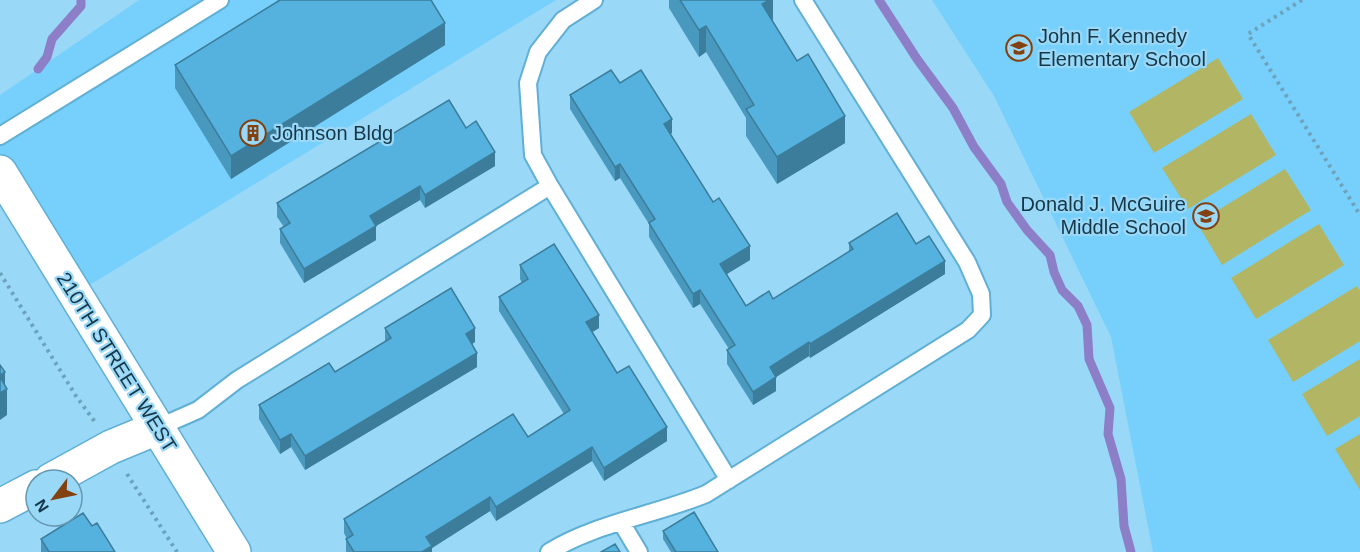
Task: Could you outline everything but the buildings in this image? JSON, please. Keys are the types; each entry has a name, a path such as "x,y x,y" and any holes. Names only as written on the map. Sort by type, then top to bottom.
{"street":[{"name":"210TH STREET WEST","path":"0,172 234,552"},
{"path":"73,468 111,447 157,428"},
{"path":"0,506 24,494"}],"lane":[{"path":"0,136 220,0"},
{"path":"594,0 562,20 538,52 528,83 533,155 729,480"},
{"path":"549,552 561,544 706,494 968,330 982,315 981,294 967,262 803,0"},
{"path":"157,428 198,410 237,380 550,186"},
{"path":"621,522 639,552"}],"path":[{"path":"1302,0 1248,34 1360,215"},
{"path":"0,273 177,552"}],"shaded area":[{"path":"139,0 556,0 75,294 0,171 0,95"},
{"name":"Donald J. McGuire Middle School","path":"932,0 1360,0 1360,552 1153,552 1111,337 994,96"}],"green space":[{"path":"1218,58 1243,99 1154,153 1129,112"},
{"path":"1251,114 1276,155 1188,209 1162,168"},
{"path":"1285,169 1311,210 1222,265 1197,223"},
{"path":"1319,224 1344,265 1256,319 1231,278"},
{"path":"1357,286 1360,291 1360,341 1293,382 1268,340"},
{"path":"1360,359 1360,416 1327,436 1302,394"},
{"path":"1360,434 1360,490 1335,449"}],"waterway":[{"path":"38,69 47,57 52,39 81,6 81,0"},
{"path":"879,0 917,59 953,108 974,147 1001,184 1007,202 1027,230 1050,255 1062,290 1078,306 1087,325 1089,359 1110,408 1108,434 1121,479 1124,526 1131,552"}],"place":[{"name":"John F. Kennedy Elementary School","path":"1019,48"},
{"name":"Johnson Bldg","path":"253,133"},
{"name":"Donald J. McGuire Middle School","path":"1206,216"}]}
